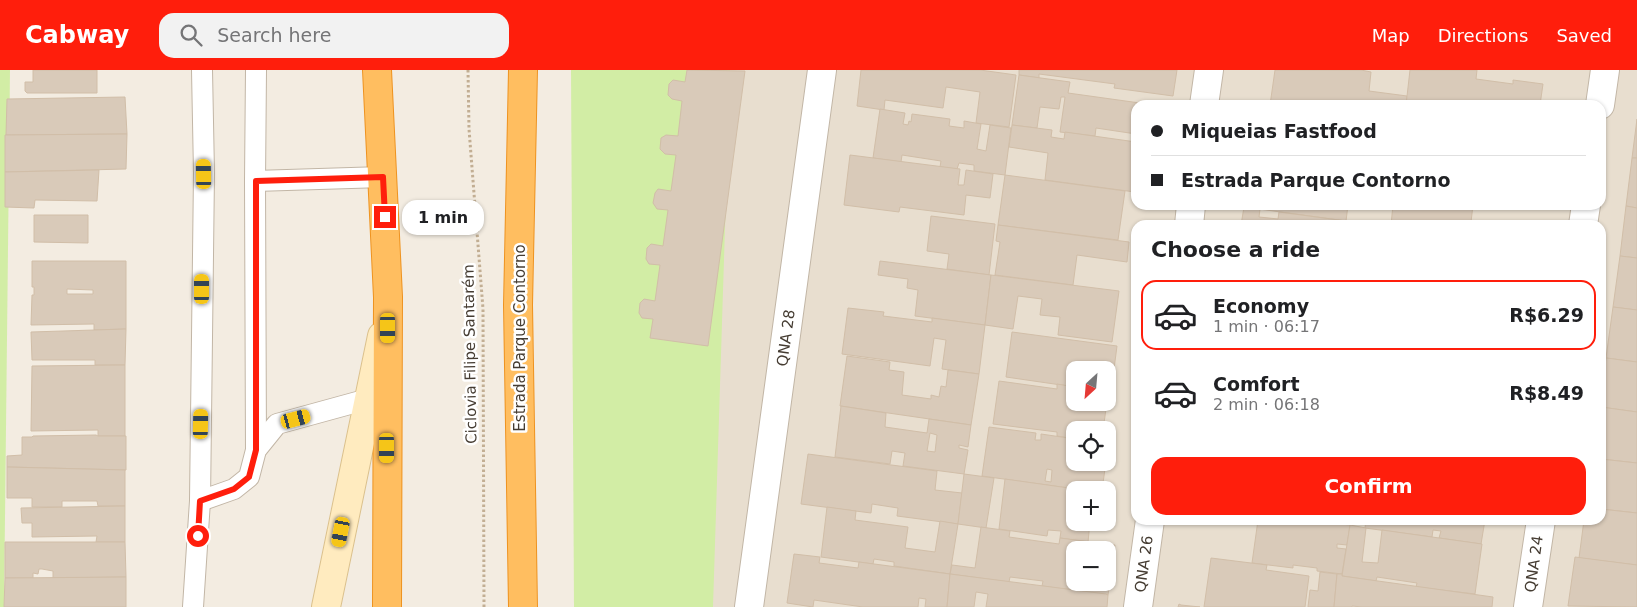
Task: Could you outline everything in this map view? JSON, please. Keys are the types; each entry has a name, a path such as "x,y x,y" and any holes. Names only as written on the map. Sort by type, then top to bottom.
{"highway":[{"path":"376,70 383,177 388,308 387,607"},
{"name":"Estrada Parque Contorno","path":"523,70 518,305 523,607"}],"street":[{"name":"QNA 28","path":"749,607 822,70"},
{"path":"1205,100 1209,70"},
{"path":"1601,100 1605,70"},
{"path":"326,607 388,308"},
{"name":"QNA 26","path":"1138,607 1149,525"},
{"name":"QNA 24","path":"1528,607 1540,525"}],"lane":[{"path":"193,607 200,501 204,174 202,70"},
{"path":"200,501 234,489 249,477 256,450 256,70"},
{"path":"256,181 383,177"},
{"path":"256,450 277,424 368,399"}],"path":[{"name":"Ciclovia Filipe Santarém","path":"468,70 469,130 483,308 484,607"}],"shaded area":[{"path":"668,70 1637,70 1637,607 683,607"}],"green space":[{"path":"0,70 10,70 4,607 0,607"},
{"path":"571,70 730,70 713,607 574,607"}],"building":[{"path":"33,70 97,70 97,93 27,93 25,91 25,82 33,82"},
{"path":"687,70 745,71 708,346 650,338 653,319 642,318 639,313 640,303 644,299 655,301 660,265 649,264 646,259 647,248 651,244 663,246 668,210 657,209 653,203 658,189 671,191 676,155 665,154 660,149 661,138 666,135 678,136 682,101 672,99 668,95 669,84 673,80 685,82"},
{"path":"861,70 980,70 1016,75 1009,127 976,123 980,92 946,87 943,108 885,100 884,110 857,106"},
{"path":"1019,70 1177,70 1173,96 1114,88 1115,84 1039,74 1039,78 1019,75"},
{"path":"1275,70 1361,70 1371,72 1369,91 1407,96 1407,100 1271,100"},
{"path":"1410,70 1477,70 1476,79 1513,84 1513,80 1543,84 1541,100 1407,100"},
{"path":"1019,75 1070,82 1068,93 1131,102 1131,133 1096,128 1095,136 1060,132 1065,97 1061,97 1059,109 1040,107 1037,128 1012,125"},
{"path":"125,97 127,134 6,135 7,99"},
{"path":"880,109 905,113 903,124 908,125 909,121 911,122 912,114 950,119 949,126 964,128 964,121 981,124 977,149 986,151 990,125 1011,128 1005,175 974,171 974,165 959,163 957,169 940,167 941,161 902,155 901,162 873,158"},
{"path":"1637,119 1637,158 1632,158"},
{"path":"1012,125 1052,130 1051,137 1064,139 1065,132 1131,141 1131,191 1045,180 1048,153 1009,147"},
{"path":"127,134 126,169 5,172 5,135"},
{"path":"850,155 960,169 958,185 964,185 966,170 993,174 990,198 966,195 964,215 900,207 899,212 844,205"},
{"path":"1632,158 1637,158 1637,208 1626,206"},
{"path":"99,170 97,201 35,200 34,208 5,207 5,172"},
{"path":"1005,175 1125,191 1118,240 998,225"},
{"path":"1626,206 1637,208 1637,258 1620,256"},
{"path":"1244,210 1260,210 1259,217 1278,219 1279,212 1339,220 1242,220"},
{"path":"1266,210 1347,210 1346,220"},
{"path":"1392,210 1472,210 1471,220 1392,220"},
{"path":"34,215 88,215 88,243 34,242"},
{"path":"931,216 995,224 989,275 947,269 949,254 927,251"},
{"path":"998,225 1129,242 1127,262 1077,255 1073,285 995,275 1000,242 996,241"},
{"path":"1620,256 1637,258 1637,310 1613,307"},
{"path":"32,261 126,261 126,329 94,330 94,324 31,325 32,295 34,295 34,287 32,287","holes":["67,289 93,290 93,294 67,294"]},
{"path":"880,261 991,275 985,325 915,316 918,290 907,288 908,279 878,275"},
{"path":"991,275 1119,291 1112,342 1058,335 1060,317 1040,315 1042,299 1018,296 1013,329 985,325"},
{"path":"1613,307 1637,310 1637,362 1606,358"},
{"path":"848,308 884,312 883,316 932,322 932,318 985,325 979,374 942,369 946,340 934,338 930,366 842,354"},
{"path":"126,329 125,365 95,365 95,360 32,360 31,332"},
{"path":"1012,332 1117,346 1115,361 1066,361 1066,386 1006,377"},
{"path":"847,356 890,362 889,370 904,372 902,395 931,399 931,395 939,397 941,386 946,387 948,370 979,374 971,425 840,406"},
{"path":"1606,358 1637,362 1637,412 1606,408"},
{"path":"125,365 125,436 98,436 98,430 31,431 32,366"},
{"path":"999,381 1057,389 1057,384 1066,386 1066,411 1106,411 1104,421 1066,421 1066,438 1057,436 1057,432 993,424"},
{"path":"841,406 886,413 885,427 927,433 929,419 971,425 968,447 959,445 959,448 968,450 964,474 903,466 905,453 892,451 890,464 835,457","holes":["930,433 937,435 935,452 927,451"]},
{"path":"1606,408 1637,412 1637,463 1606,460"},
{"path":"989,427 1036,433 1035,440 1041,440 1041,434 1066,438 1066,471 1105,471 1103,481 1066,481 1066,488 982,476","holes":["1047,469 1052,470 1051,482 1045,481"]},
{"path":"126,436 126,470 7,467 7,456 22,455 22,437"},
{"path":"808,454 937,471 935,490 962,493 958,524 897,516 898,508 872,504 871,513 801,504"},
{"path":"1606,460 1637,463 1637,513 1606,510"},
{"path":"7,467 125,470 125,506 98,506 97,501 62,501 62,507 32,507 32,498 7,498"},
{"path":"964,474 994,478 986,528 958,524"},
{"path":"1005,479 1066,488 1066,531 1089,531 1088,541 1081,541 1060,538 1061,531 1048,530 1047,536 999,529"},
{"path":"125,506 125,542 96,542 97,536 32,537 32,523 22,523 21,508"},
{"path":"827,507 856,511 855,520 908,527 905,548 935,552 940,521 958,524 950,574 894,566 894,562 874,559 873,564 821,557"},
{"path":"1606,510 1637,513 1637,565 1579,558 1583,525 1606,525"},
{"path":"1257,525 1350,525 1347,545 1337,544 1337,548 1346,549 1342,574 1317,571 1317,568 1293,565 1293,568 1252,563"},
{"path":"1350,525 1366,528 1362,562 1378,563 1382,530 1482,544 1475,594 1416,587 1417,583 1377,577 1376,581 1342,576"},
{"path":"1365,525 1484,525 1481,544 1439,538 1441,531 1433,530 1432,537 1365,528"},
{"path":"981,527 1010,531 1009,537 1059,544 1060,538 1084,541 1066,541 1066,589 1042,586 1043,581 1010,577 1009,582 950,574 952,565 975,568"},
{"path":"5,542 125,542 126,577 53,578 53,571 39,569 38,574 33,573 33,578 5,578"},
{"path":"794,554 820,557 819,563 858,568 859,562 950,574 947,607 925,607 926,599 919,598 918,607 863,607 814,600 813,607 787,603"},
{"path":"1575,557 1637,565 1637,607 1568,606"},
{"path":"1211,558 1267,565 1266,570 1309,576 1305,607 1204,607"},
{"path":"1320,572 1337,574 1334,607 1308,607 1310,590 1318,591"},
{"path":"950,574 1066,589 1066,591 1083,591 1108,595 1107,607 986,607 988,594 976,592 974,607 947,607"},
{"path":"1337,574 1493,597 1492,607 1334,607"},
{"path":"126,577 126,607 4,607 5,578"},
{"path":"1079,591 1109,591 1108,595"},
{"path":"1179,604 1181,605 1200,607 1178,607"}],"route":[{"path":"198,536 200,501 234,489 249,477 256,450 256,181 383,177 385,217"}]}
